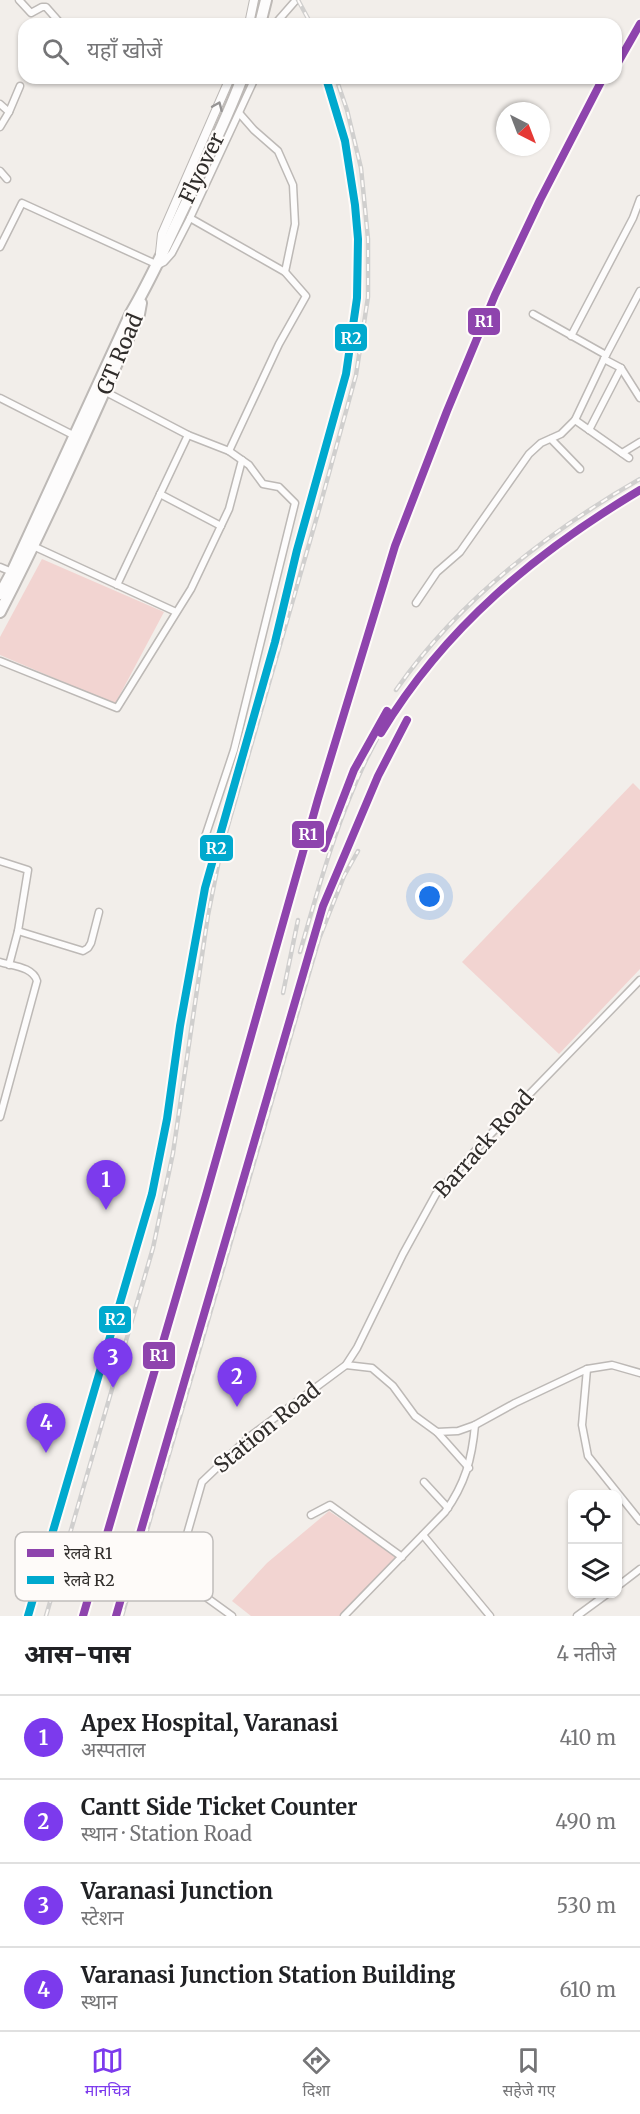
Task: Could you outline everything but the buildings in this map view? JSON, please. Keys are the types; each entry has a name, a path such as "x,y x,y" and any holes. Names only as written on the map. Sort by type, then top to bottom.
{"highway":[{"path":"262,18 266,0"},
{"name":"Flyover","path":"142,296 220,134 240,84"},
{"name":"GT Road","path":"0,594 33,546 139,314 142,296"},
{"name":"GT Road","path":"0,612 75,436 131,313 142,296"}],"street":[{"path":"19,0 31,12 46,7 56,18"},
{"path":"250,18 254,0"},
{"path":"280,18 296,0"},
{"path":"159,261 162,234 227,84"},
{"path":"159,261 172,253 252,84"},
{"path":"0,127 20,86"},
{"path":"0,104 9,112"},
{"path":"240,114 278,151 293,185 295,225 285,272"},
{"path":"0,171 7,179"},
{"path":"571,336 633,218 640,198"},
{"path":"0,247 22,203 159,261"},
{"path":"190,218 285,272 306,296 279,344 229,452"},
{"path":"416,603 430,580 460,552 529,454 538,445 561,434 575,420 640,291"},
{"path":"533,314 621,368 639,394"},
{"path":"589,430 621,368"},
{"path":"104,391 188,435 229,452 242,460 263,484 279,487 295,503 234,750 203,843"},
{"path":"0,398 75,436"},
{"path":"575,420 629,458"},
{"path":"117,585 188,435"},
{"path":"551,439 580,469"},
{"path":"622,453 640,442"},
{"path":"0,661 117,708 191,589 229,509 242,460"},
{"path":"160,494 221,526"},
{"path":"33,546 176,612"},
{"path":"0,567 16,573"},
{"path":"0,861 28,870 18,931 9,965"},
{"path":"18,931 83,951 91,943 99,912"},
{"path":"0,962 29,971 34,974 37,981 0,1117"},
{"name":"Barrack Road","path":"346,1365 417,1226 436,1194 640,980"},
{"path":"346,1365 372,1368 393,1386 415,1416 437,1432 469,1468"},
{"name":"Station Road","path":"188,1532 202,1482 249,1437 346,1365"},
{"path":"437,1432 458,1431 475,1425 587,1369 612,1365 640,1373"},
{"path":"587,1369 582,1425 588,1455 640,1521"},
{"path":"344,1616 423,1535 457,1496 469,1468 475,1425"},
{"path":"424,1482 448,1508"},
{"path":"311,1515 330,1505 402,1557"},
{"path":"423,1535 490,1616"},
{"path":"622,1583 640,1569"},
{"path":"577,1616 600,1598"},
{"name":"Station Road","path":"211,1601 232,1616"}],"shaded area":[{"path":"42,559 164,612 115,704 0,655 0,637"},
{"path":"633,783 640,790 640,969 559,1054 462,962"},
{"path":"329,1511 397,1557 341,1616 251,1616 232,1601 267,1563"}],"railway":[{"path":"298,0 308,18"},
{"path":"70,1532 153,1248 173,1153 208,915 221,850 356,375 368,297 368,239 361,168 338,84"},
{"path":"396,690 447,627 506,571 571,522 640,479"},
{"path":"300,952 329,854 356,781 391,716 418,676 450,639 521,573 559,543 640,490"},
{"path":"146,1532 319,939 344,876 358,851"},
{"path":"53,1532 152,1194 167,1119 199,918"},
{"path":"283,993 298,920"},
{"path":"28,1616 32,1601"},
{"path":"46,1616 50,1601"},
{"path":"122,1616 126,1601"}],"rail line":[{"name":"R1","path":"622,56 640,24"},
{"name":"R2","path":"53,1532 152,1194 167,1119 180,1026 205,888 275,642 297,550 346,374 357,298 358,239 345,141 328,84"},
{"name":"R1","path":"108,1532 318,799 395,546 495,295 540,200 600,84"},
{"name":"R1","path":"381,733 406,695 434,659 495,595 564,540 640,490"},
{"name":"R1","path":"324,848 354,770 387,711"},
{"name":"R1","path":"140,1532 323,906 378,776 407,720"},
{"name":"R2","path":"28,1616 32,1601"},
{"name":"R1","path":"83,1616 87,1601"},
{"name":"R1","path":"116,1616 120,1601"}],"place":[{"name":"Apex Hospital, Varanasi","path":"106,1210"},
{"name":"Varanasi Junction","path":"113,1388"},
{"name":"Cantt Side Ticket Counter","path":"237,1407"},
{"name":"Varanasi Junction Station Building","path":"46,1453"}]}
